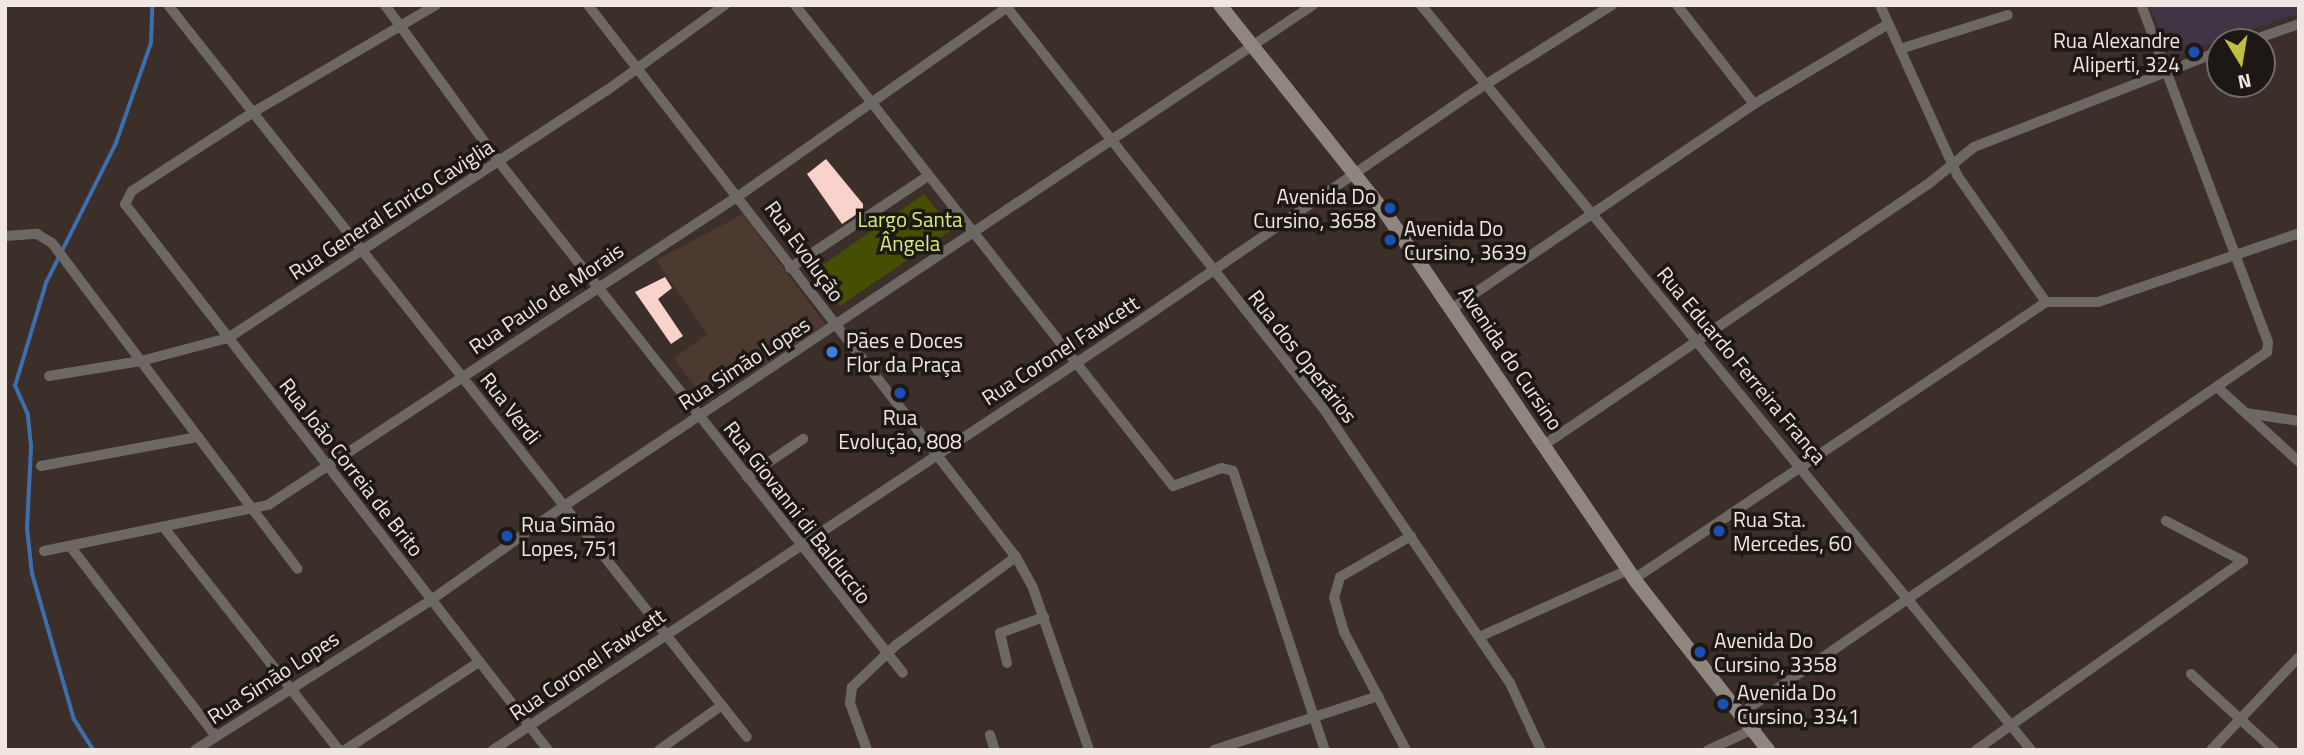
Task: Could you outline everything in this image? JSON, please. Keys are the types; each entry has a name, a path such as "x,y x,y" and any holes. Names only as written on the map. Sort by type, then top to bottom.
{"main road":[{"name":"Avenida do Cursino","path":"1220,5 1452,308 1631,575 1762,738 1780,750"}],"street":[{"name":"Rua Verdi","path":"168,5 663,635 747,737"},
{"name":"Rua Giovanni di Balduccio","path":"384,5 499,162 903,673"},
{"path":"252,113 436,5"},
{"name":"Rua Evolução","path":"588,5 740,195 790,268 1016,557 1044,617 1089,750"},
{"name":"Rua General Enrico Caviglia","path":"49,376 141,361 228,338 499,162 638,68 725,5"},
{"path":"795,5 1074,362 1179,488 1222,468 1233,471 1325,750"},
{"name":"Rua Simão Lopes","path":"195,750 431,600 564,506 1313,5"},
{"name":"Rua Eduardo Ferreira França","path":"1421,5 1803,468 2031,750"},
{"name":"Rua Coronel Fawcett","path":"493,750 1213,272 1486,84 1612,5"},
{"path":"1677,5 1754,104"},
{"path":"1881,5 1952,165 2046,302"},
{"path":"1743,712 1906,596 2267,352 2268,342 2232,257 2141,5"},
{"name":"Rua Paulo de Morais","path":"44,551 254,511 327,468 740,195 1008,6"},
{"name":"Rua dos Operários","path":"1008,6 1213,272 1323,408 1523,706 1541,750"},
{"path":"1900,49 2008,15"},
{"path":"1452,308 1754,104 1888,24"},
{"path":"2276,32 2299,24"},
{"path":"1545,445 1985,141 2206,56"},
{"name":"Rua João Correia de Brito","path":"252,113 132,191 126,207 548,750"},
{"path":"790,268 929,176"},
{"path":"1479,637 1631,575 1803,468 2046,302 2098,302 2299,233"},
{"path":"5,236 48,240 298,569"},
{"path":"2217,387 2299,462"},
{"path":"2245,413 2299,421"},
{"path":"41,466 198,436"},
{"path":"747,477 803,439"},
{"path":"1976,750 2243,561 2166,521"},
{"path":"165,528 339,750"},
{"path":"1406,750 1344,632 1335,586 1350,570 1411,536"},
{"path":"70,546 216,736"},
{"path":"866,750 850,691 886,654 1016,557"},
{"path":"1007,663 1000,633 1044,617"},
{"path":"2211,750 2299,657"},
{"path":"345,750 479,662"},
{"path":"2191,674 2274,750"},
{"path":"1214,750 1378,696"},
{"path":"659,750 722,705"},
{"path":"990,735 995,750"},
{"path":"1708,750 1762,738"}],"shaded area":[{"path":"2149,5 2299,5 2299,13 2255,28 2206,28 2206,45 2170,57"},
{"path":"743,214 826,325 707,402 674,358 707,334 656,260"}],"green space":[{"name":"Largo Santa Ângela","path":"924,194 953,229 840,306 813,272"}],"building":[{"path":"826,159 863,204 863,210 842,224 807,174"},
{"path":"665,277 672,288 658,299 683,336 671,344 635,292"}],"waterway":[{"path":"93,750 74,720 32,574 27,529 31,446 28,415 15,386 46,283 116,143 151,43 152,5"}],"place":[{"name":"Rua Alexandre Aliperti, 324","path":"2194,52"},
{"name":"Avenida Do Cursino, 3658","path":"1390,208"},
{"name":"Avenida Do Cursino, 3639","path":"1390,240"},
{"name":"Pães e Doces Flor da Praça","path":"832,352"},
{"name":"Rua Evolução, 808","path":"900,393"},
{"name":"Rua Sta. Mercedes, 60","path":"1719,531"},
{"name":"Rua Simão Lopes, 751","path":"507,536"},
{"name":"Avenida Do Cursino, 3358","path":"1700,652"},
{"name":"Avenida Do Cursino, 3341","path":"1723,704"}]}
